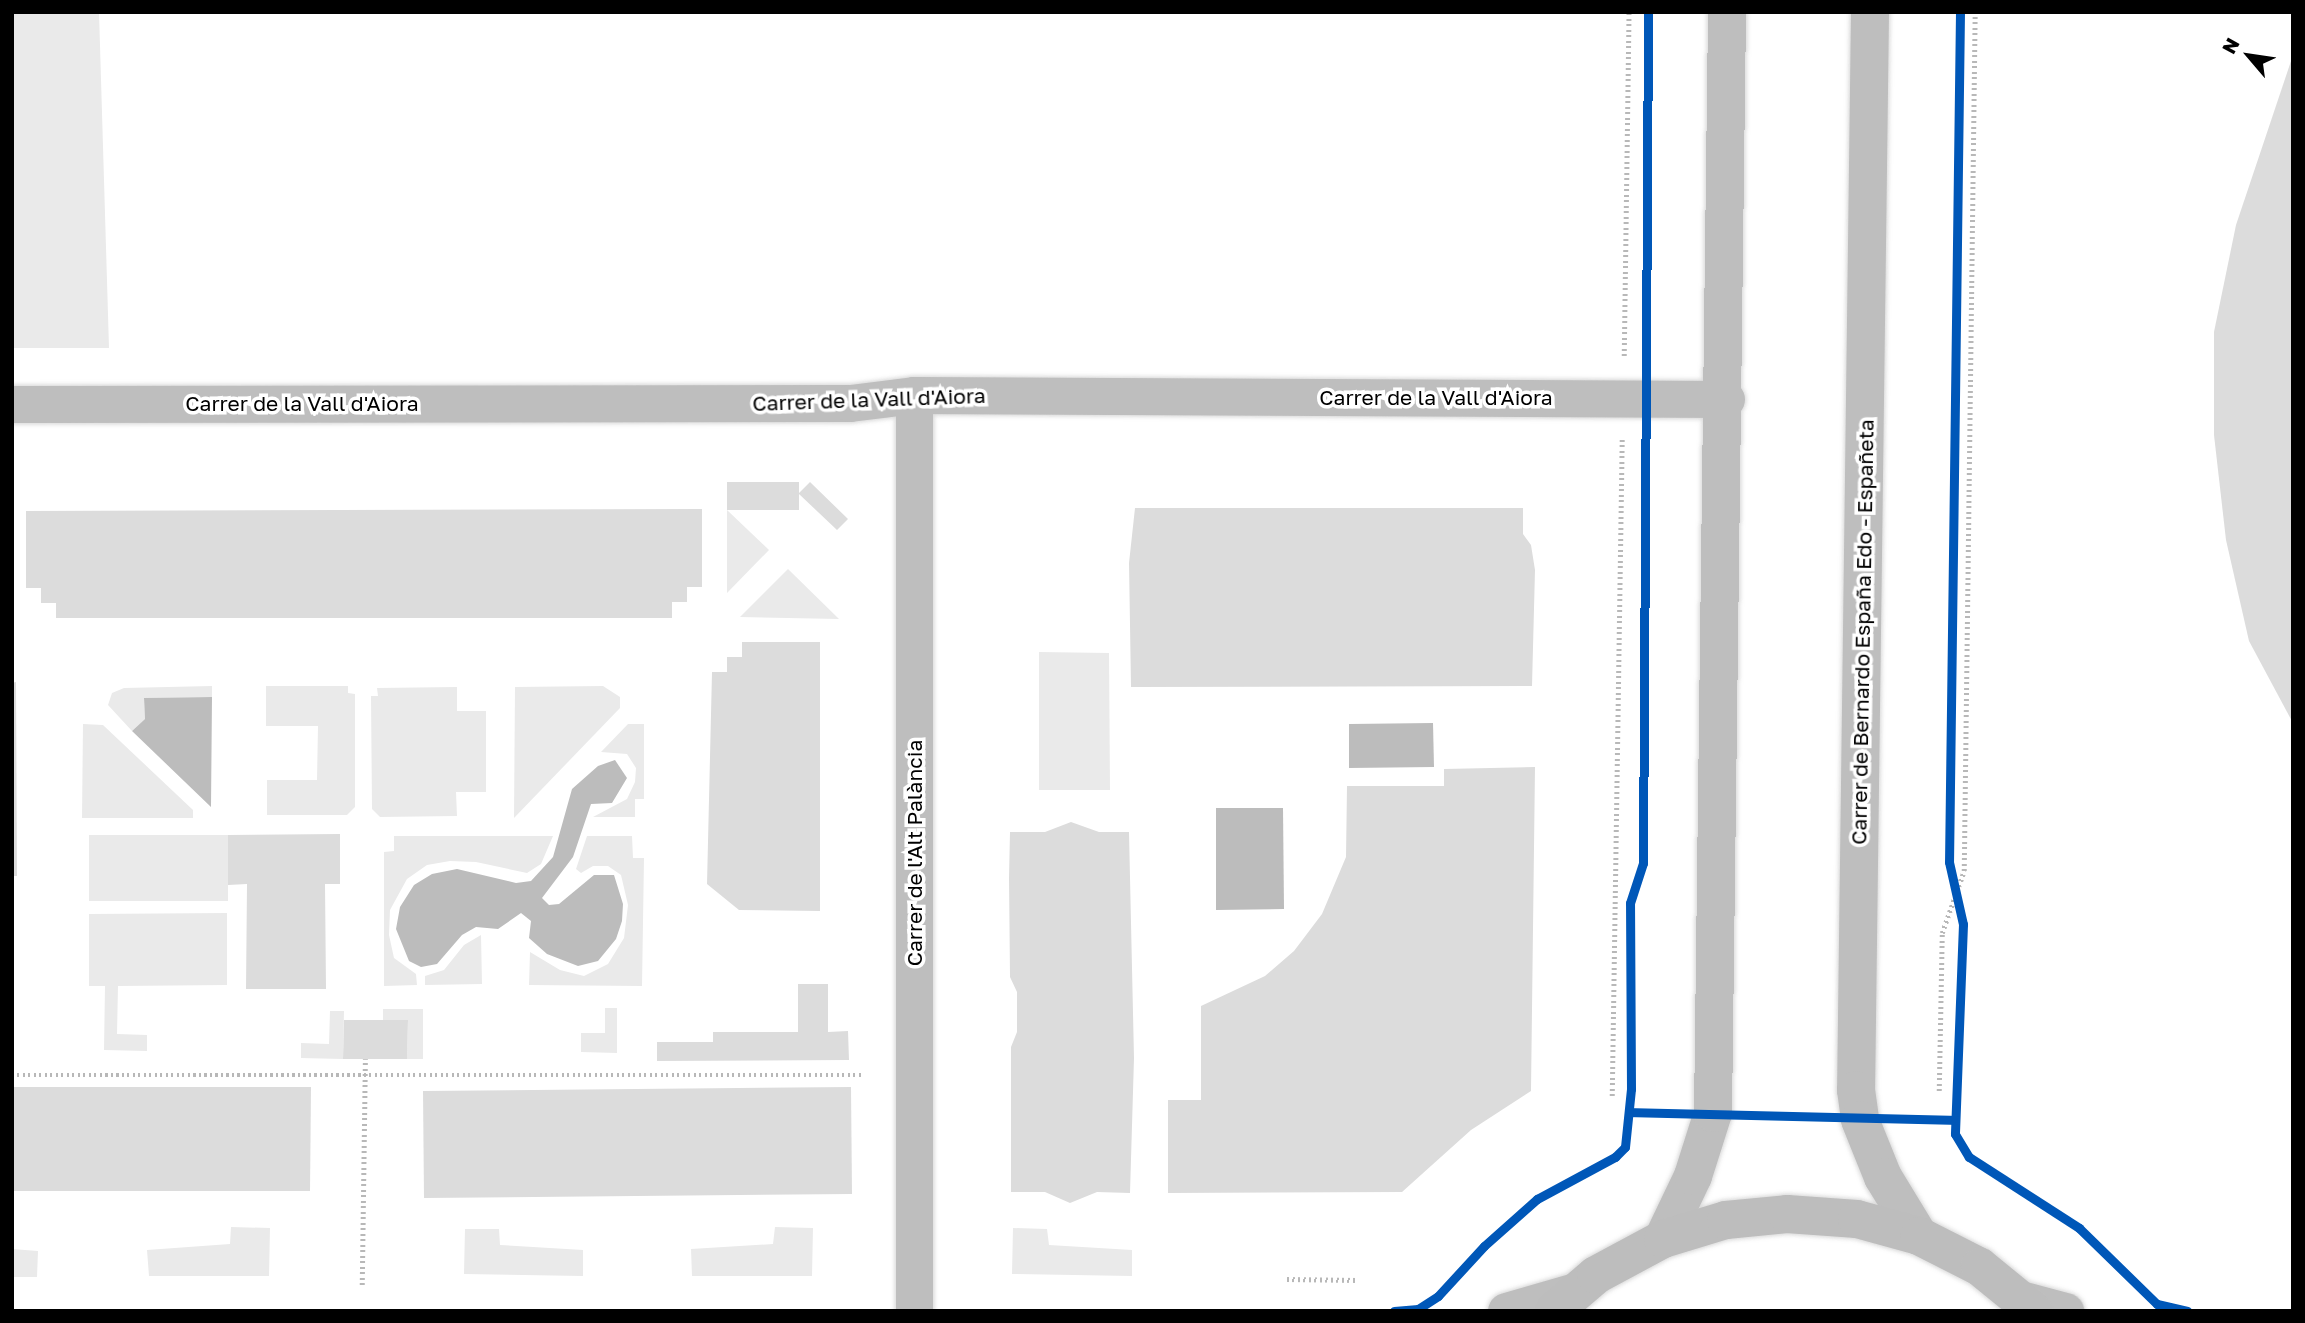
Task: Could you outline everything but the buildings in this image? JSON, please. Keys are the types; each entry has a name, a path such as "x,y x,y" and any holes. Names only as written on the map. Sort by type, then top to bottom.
{"main road":[{"path":"1564,1301 1663,1239 1726,1220 1787,1214 1857,1219 1919,1237 1980,1268 2027,1305"}],"street":[{"path":"1663,1239 1693,1176 1713,1113 1726,399 1727,12"},
{"name":"Carrer de Bernardo España Edo - Españeta","path":"1870,12 1856,1090 1860,1120 1883,1177 1919,1237"},
{"name":"Carrer de la Vall d'Aiora","path":"12,404 850,403 914,394 1726,399"},
{"name":"Carrer de l'Alt Palància","path":"914,394 914,1311"},
{"path":"1506,1311 1564,1301"},
{"path":"2027,1305 2065,1311"}],"path":[{"path":"1624,364 1629,12"},
{"path":"1939,1091 1942,933 1964,872 1975,12"},
{"path":"1612,1096 1622,432"},
{"path":"1952,872 1961,913"},
{"path":"362,1285 365,1059"},
{"path":"12,1075 861,1075"},
{"path":"1287,1279 1357,1280"}],"shaded area":[{"path":"12,12 99,12 109,348 12,348"},
{"path":"727,510 769,550 727,593"},
{"path":"788,569 839,619 740,617"},
{"path":"1039,652 1109,653 1110,790 1039,790"},
{"path":"212,686 212,697 144,698 145,719 132,731 108,705 112,693 124,688"},
{"path":"266,686 348,686 348,693 355,694 355,807 347,815 267,815 267,780 317,780 318,726 266,726"},
{"path":"603,686 620,697 620,708 514,818 515,687"},
{"path":"457,687 457,711 486,711 486,792 456,792 457,816 380,817 372,809 371,696 378,696 377,688"},
{"path":"212,697 211,807 132,731 145,719 144,698"},
{"path":"1433,723 1434,767 1349,768 1349,724"},
{"path":"83,724 103,725 193,810 193,818 82,818"},
{"path":"628,724 644,724 644,799 635,799 635,817 593,817 627,799 635,782 636,768 627,754 601,752"},
{"path":"615,760 627,778 612,803 591,804 573,857 542,898 549,905 559,904 594,875 614,875 623,904 622,921 616,939 598,961 578,966 547,954 529,938 531,921 521,913 498,929 476,927 462,935 437,964 421,967 409,961 396,929 400,907 414,885 432,874 457,869 516,883 531,881 553,857 572,789 598,766"},
{"path":"1216,808 1283,808 1284,909 1216,910"},
{"path":"89,835 228,835 228,901 89,901"},
{"path":"394,836 553,836 541,864 527,873 476,862 450,861 427,865 407,879 390,910 389,935 394,958 416,974 417,985 384,986 384,852 394,851"},
{"path":"587,836 632,836 633,858 644,858 642,986 529,985 530,952 560,970 584,976 608,964 624,938 628,905 621,875 608,866 593,866 581,873 576,869"},
{"path":"227,913 227,985 118,986 117,1034 147,1035 147,1051 104,1050 105,986 89,986 89,914"},
{"path":"481,935 482,984 425,985 425,976 444,970 464,945"},
{"path":"605,1008 617,1008 617,1053 581,1052 581,1033 605,1033"},
{"path":"383,1009 423,1009 423,1059 407,1059 408,1020 383,1020"},
{"path":"330,1011 344,1011 343,1059 301,1058 301,1043 329,1044"},
{"path":"231,1227 270,1228 269,1276 149,1276 147,1250 230,1244"},
{"path":"775,1227 813,1228 812,1276 692,1276 691,1249 773,1244"},
{"path":"1013,1228 1047,1229 1049,1245 1132,1250 1132,1276 1012,1274"},
{"path":"465,1229 499,1229 500,1245 583,1250 583,1276 464,1274"},
{"path":"12,1249 38,1251 37,1277 12,1277"}],"cycle path":[{"path":"1394,1311 1418,1309 1438,1296 1484,1246 1537,1199 1615,1157 1625,1147 1631,1089 1630,903 1643,863 1648,12"},
{"path":"1960,12 1949,862 1963,924 1955,1134 1969,1157 2079,1228 2157,1304 2187,1311"},
{"path":"1630,1112 1955,1120"}]}
